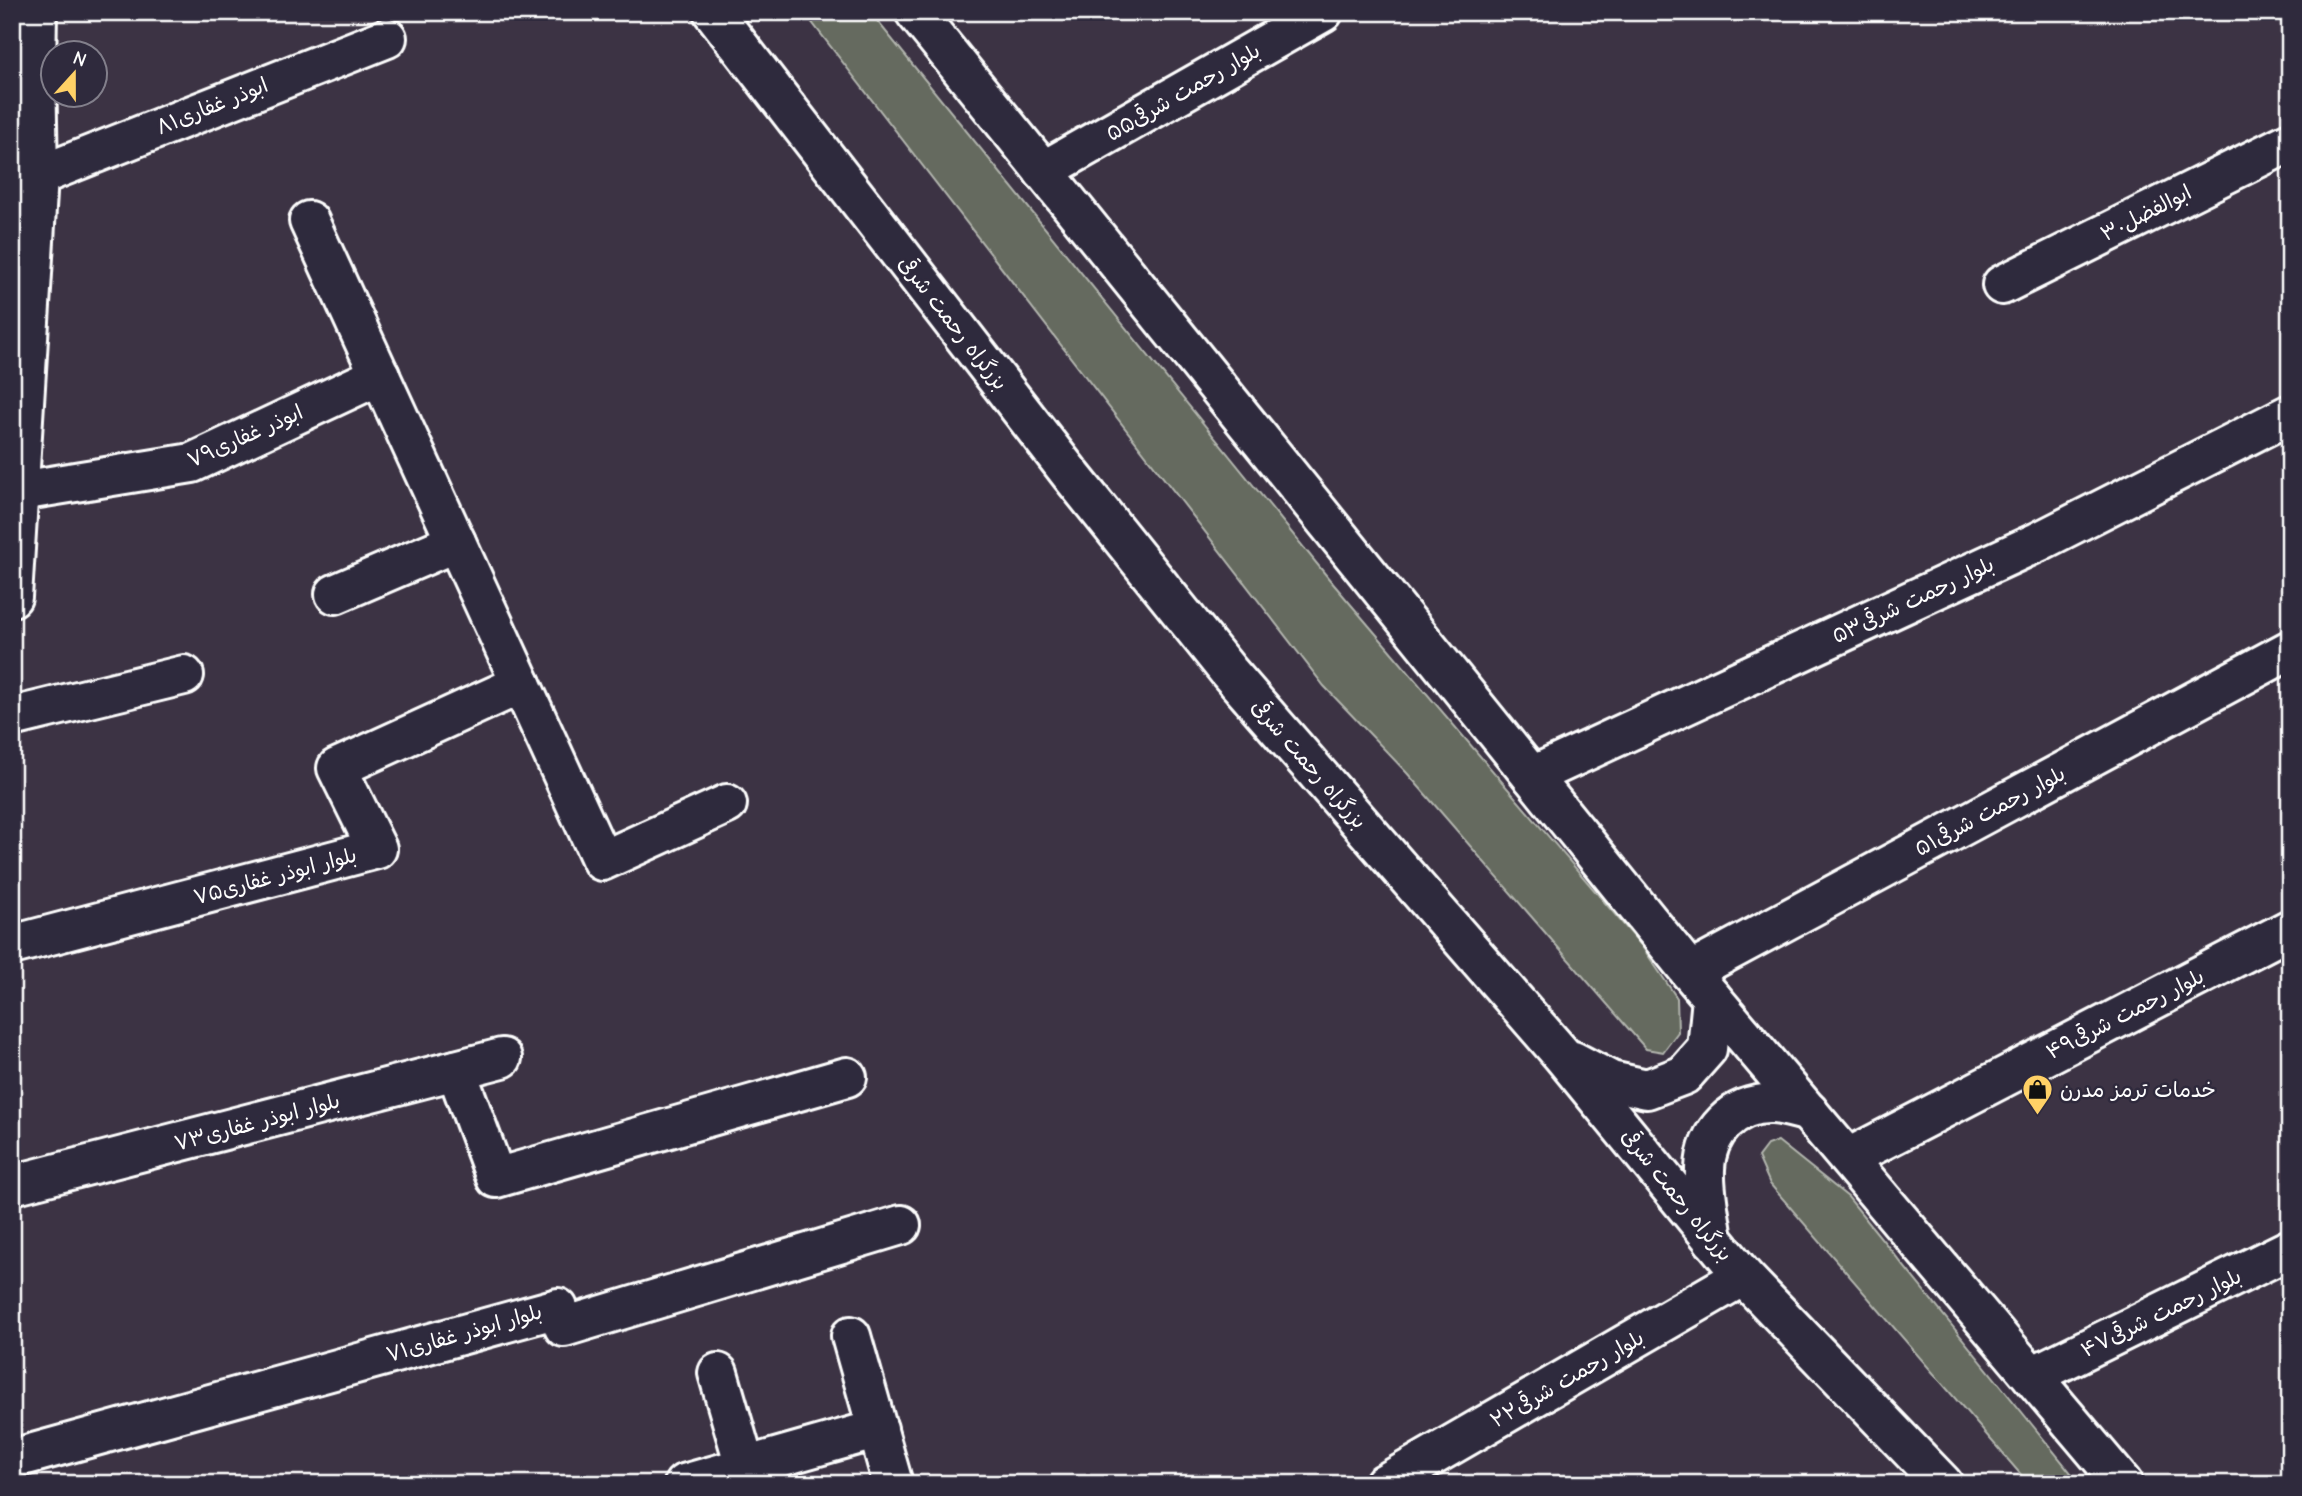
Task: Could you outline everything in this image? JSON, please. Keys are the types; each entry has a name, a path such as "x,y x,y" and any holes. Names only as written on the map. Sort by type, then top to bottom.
{"main road":[{"path":"12,597 38,176 37,12"},
{"name":"بزرگراه رحمت شرقی","path":"713,12 1071,475 1229,673 1562,1055 1743,1276 1943,1484"},
{"path":"915,12 1701,985 2123,1484"},
{"name":"بلوار رحمت شرقی۵۵","path":"1043,171 1322,12"},
{"name":"۸۱ابوذر غفاری","path":"38,176 387,38"},
{"name":"ابوالفضل۳۰","path":"2002,285 2290,142"},
{"path":"309,220 601,861 727,804"},
{"name":"۷۹ابوذر غفاری","path":"20,491 192,463 380,374"},
{"name":"بلوار رحمت شرقی۵۳","path":"1532,776 2038,542 2290,414"},
{"path":"335,594 456,542"},
{"name":"بلوار رحمت شرقی۵۱","path":"1701,985 2290,650"},
{"path":"12,717 184,675"},
{"name":"بلوار ابوذر غفاری۷۵","path":"12,945 377,849 337,768 521,684"},
{"name":"بلوار رحمت شرقی۴۹","path":"1848,1158 2290,929"},
{"path":"1562,1055 1611,1081 1647,1089 1684,1075 1707,1049 1701,985"},
{"name":"بلوار ابوذر غفاری۷۳","path":"12,1185 502,1058"},
{"path":"456,1070 496,1178 848,1077"},
{"path":"1713,1240 1705,1169 1709,1147 1716,1130 1742,1108 1772,1104 1809,1112"},
{"name":"بلوار ابوذر غفاری۷۱","path":"12,1459 558,1308 564,1327 901,1225"},
{"name":"بلوار رحمت شرقی۴۷","path":"2032,1376 2290,1249"},
{"name":"بلوار رحمت شرقی۲۲","path":"1389,1483 1743,1276"},
{"path":"851,1336 893,1484"},
{"path":"718,1373 745,1466"},
{"path":"684,1484 878,1429"}],"green space":[{"path":"804,12 870,12 1330,580 1641,945 1677,998 1678,1032 1663,1052 1646,1049 1407,773 1324,686"},
{"path":"1778,1141 1848,1197 2080,1484 2029,1484 1770,1184 1758,1157 1767,1145"}],"place":[{"name":"خدمات ترمز مدرن","path":"2037,1117"}]}
